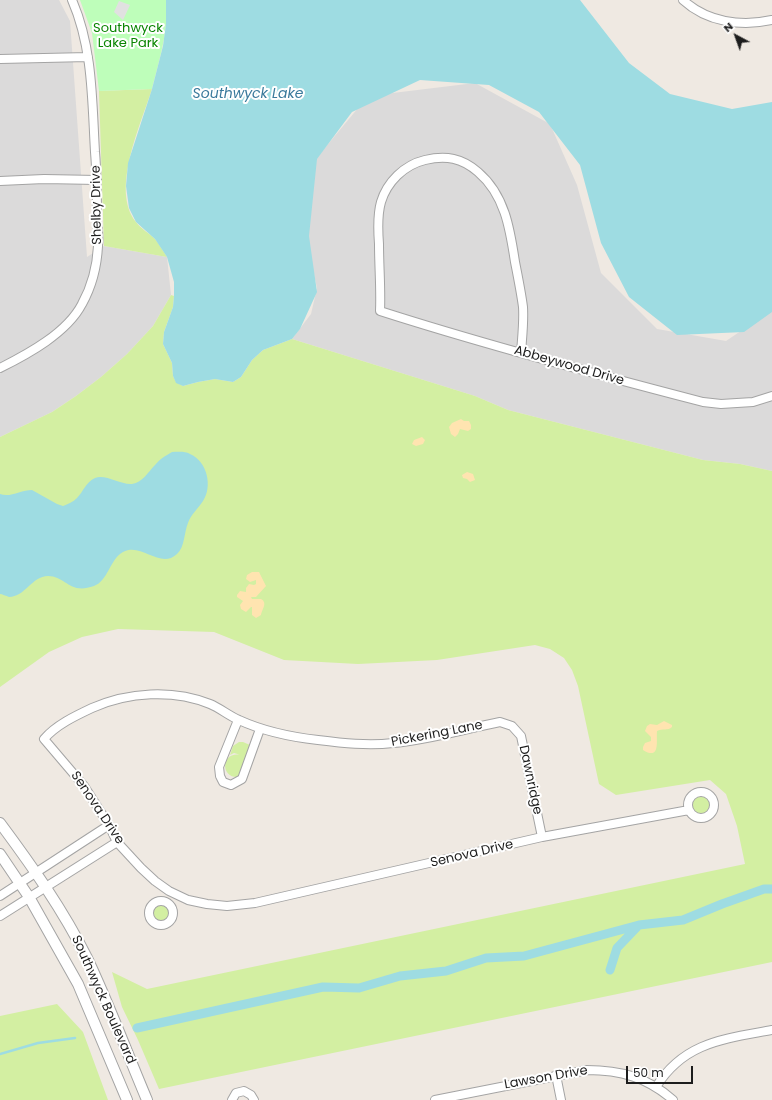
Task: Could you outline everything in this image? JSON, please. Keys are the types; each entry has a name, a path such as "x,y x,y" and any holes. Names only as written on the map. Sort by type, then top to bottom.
{"street":[{"name":"Shelby Drive","path":"0,368 22,357 48,340 74,316 82,304 94,275 98,245 97,180 88,57 82,26 72,0"},
{"path":"683,0 698,11 729,22 751,24 772,20"},
{"path":"0,59 88,57"},
{"name":"Abbeywood Drive","path":"521,353 523,308 512,242 505,211 493,187 472,167 461,160 449,158 425,160 410,165 397,175 387,188 381,202 378,219 380,311 434,329 583,371 703,402 721,404 753,402 772,396"},
{"path":"0,181 44,179 97,180"},
{"name":"Pickering Lane","path":"44,739 50,732 100,705 120,699 147,694 179,696 195,699 210,704 238,720 260,729 318,740 376,744 408,741 500,722 512,726"},
{"path":"238,720 219,767 222,782 231,785 242,779 260,729"},
{"name":"Dawnridge","path":"512,726 521,736 542,838"},
{"name":"Senova Drive","path":"44,739 84,786 109,825 117,842 140,868 169,891 188,900 207,904 227,906 255,903 542,838 689,810"},
{"name":"Southwyck Boulevard","path":"0,823 37,872 86,957 147,1100"},
{"path":"0,896 109,825"},
{"path":"0,916 117,842"},
{"name":"Southwyck Boulevard","path":"0,854 30,897 78,984 127,1100"},
{"path":"166,902 169,891"},
{"path":"656,1088 664,1073 676,1062 701,1046 772,1030"},
{"name":"Lawson Drive","path":"435,1100 556,1075 587,1070 602,1070 623,1073 656,1088 673,1100"},
{"path":"556,1075 561,1100"},
{"path":"232,1100 236,1093 244,1091 252,1095 254,1100"}],"shaded area":[{"path":"0,0 59,0 70,21 87,257 104,246 167,257 171,295 153,326 127,354 101,377 52,412 0,437"},
{"path":"119,1 130,5 123,20 114,12"},
{"path":"475,83 550,124 577,185 601,273 657,329 726,341 772,310 772,471 740,464 703,460 508,410 475,396 292,339 311,314 317,288 307,242 314,161 368,96"}],"green space":[{"name":"Southwyck Lake Park","path":"80,0 166,0 167,12 165,34 152,89 99,91 92,33"},
{"path":"152,89 130,157 126,193 129,209 136,222 155,239 167,257 104,246 99,91"},
{"path":"171,295 174,296 173,307 164,332 163,344 172,363 173,376 176,382 183,386 215,379 233,382 241,377 252,360 263,350 292,339 475,396 508,410 703,460 740,464 772,471 772,962 159,1089 122,1007 112,972 147,989 745,864 737,826 726,794 710,780 616,795 599,784 578,686 572,670 564,658 550,649 535,645 437,660 358,664 284,660 214,632 118,629 82,637 49,652 0,687 0,437 52,412 101,377 127,354 153,326"},
{"path":"239,742 250,745 245,758 247,761 240,777 233,777 226,770 225,766 229,757 241,755 234,753 230,755 233,746"},
{"path":"701,796 709,799 712,807 709,815 701,818 693,815 690,807 693,799"},
{"path":"160,902 168,905 171,913 168,921 160,924 152,921 149,913 152,905"},
{"path":"57,1004 83,1032 108,1100 0,1100 0,1016"}],"sand":[{"path":"461,419 464,421 469,421 471,429 468,431 460,429 455,437 451,434 449,427 452,423"},
{"path":"422,437 425,440 423,444 416,446 412,444 414,440"},
{"path":"467,472 473,474 475,480 470,482 463,478 462,475"},
{"path":"252,572 259,572 266,586 256,597 251,597 252,599 261,599 264,602 261,615 256,618 252,615 252,607 246,612 241,609 240,605 243,601 237,597 240,591 246,592 246,588 249,584 256,584 256,580 250,582 246,579 247,575"},
{"path":"664,721 672,725 672,727 657,731 657,744 655,751 653,753 649,753 643,750 645,743 651,741 651,737 645,731 647,726 650,724 657,725"}],"water":[{"name":"Southwyck Lake","path":"166,0 580,0 629,63 670,94 732,109 772,102 772,312 744,332 677,335 629,297 601,243 580,165 539,112 489,85 420,80 352,112 317,159 309,236 317,292 300,329 292,339 263,350 252,360 241,377 233,382 215,379 183,386 176,383 173,376 172,363 163,344 164,332 173,307 174,282 167,257 155,239 136,222 129,208 126,186 128,163 152,89 163,46 166,24"},
{"path":"172,452 186,452 196,457 201,462 207,474 208,481 206,495 189,520 182,547 177,554 171,558 164,559 157,558 137,550 130,550 119,555 103,580 94,586 86,588 73,587 59,579 48,576 37,579 20,594 15,596 9,597 0,594 0,494 8,495 32,490 63,506 79,496 89,482 95,478 104,477 127,484 136,483 161,459"}],"waterway":[{"path":"137,1028 323,987 359,988 400,976 446,971 486,958 524,956 639,925 683,920 764,889 772,889"},
{"path":"610,970 617,948 638,926"},
{"path":"0,1054 38,1043 75,1038"}]}
